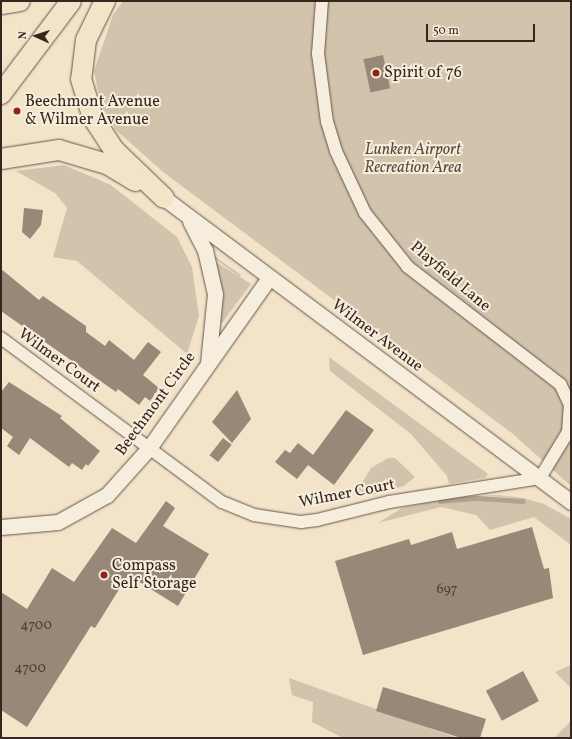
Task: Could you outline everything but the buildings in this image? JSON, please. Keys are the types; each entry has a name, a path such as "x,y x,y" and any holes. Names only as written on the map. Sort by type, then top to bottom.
{"highway":[{"path":"1,4 20,1"},
{"path":"1,94 71,1"},
{"path":"106,1 86,40 81,79 92,116 114,150 164,198"},
{"path":"1,159 59,150 81,155 106,164 164,198"}],"street":[{"name":"Playfield Lane","path":"322,1 318,54 327,122 336,151 366,213 408,267 560,384 570,405 568,432 540,478"},
{"name":"Wilmer Avenue","path":"164,198 268,278 571,502"},
{"path":"188,217 205,250 215,294 207,365"},
{"name":"Beechmont Circle","path":"1,527 58,522 107,495 149,448 268,278"},
{"name":"Wilmer Court","path":"1,338 222,502 275,520 316,520 389,502 540,478"}],"green space":[{"name":"Lunken Airport Recreation Area","path":"123,1 571,1 571,486 513,434 163,172 116,130 101,105 94,71 113,15"},
{"path":"64,165 111,185 177,237 192,267 199,316 187,354 77,261 53,257 67,208 55,193 16,171"},
{"path":"214,256 241,275 240,277 215,259"},
{"path":"213,260 251,284 222,323 219,322"},
{"path":"329,357 488,474 485,478 449,484 447,476 411,434 330,371"},
{"path":"388,458 395,458 415,477 404,486 372,495 358,490 371,468"},
{"path":"499,495 523,498 544,504 571,519 571,545 534,517 490,530 476,515 441,507 378,523 402,508 439,500 504,499 526,503 526,500 505,497 477,496"},
{"path":"571,665 571,688 555,672"},
{"path":"289,678 457,738 343,738 312,722 313,702 292,695"},
{"path":"571,721 571,738 554,738"}],"waterway":[{"path":"440,501 477,498 523,501"}],"place":[{"name":"Spirit of 76","path":"376,73"},
{"name":"Beechmont Avenue & Wilmer Avenue","path":"17,111"},
{"name":"Compass Self Storage","path":"104,575"}]}
